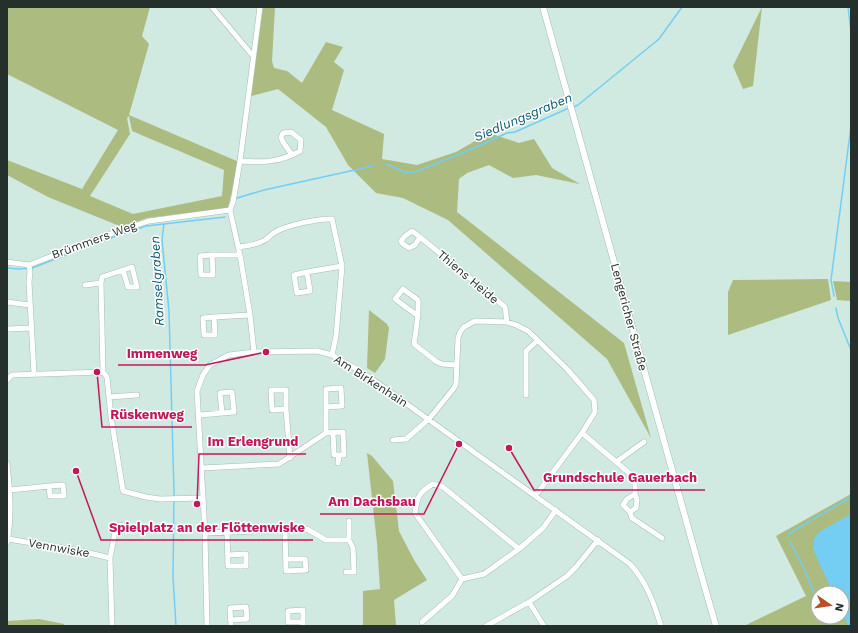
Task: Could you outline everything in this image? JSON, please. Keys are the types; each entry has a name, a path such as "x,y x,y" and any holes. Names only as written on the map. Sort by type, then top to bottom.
{"main road":[{"name":"Lengericher Straße","path":"543,7 700,574 716,626"},
{"path":"713,616 713,626"}],"street":[{"path":"212,7 253,56"},
{"path":"254,352 250,315 240,255 230,210 233,202 240,161 260,7"},
{"path":"240,161 261,163 289,157 300,151 301,140 291,132 283,133 281,137 292,155"},
{"name":"Brümmers Weg","path":"7,262 29,268 104,236 149,221 230,210"},
{"path":"238,247 253,245 263,241 277,231 306,222 332,219 342,266 336,336 332,355"},
{"name":"Thiens Heide","path":"420,237 505,307 507,322"},
{"path":"212,255 240,255"},
{"path":"307,272 310,291 297,293 294,275 307,272 342,266"},
{"path":"29,268 34,374"},
{"path":"123,270 102,277 101,282 103,372 107,377 111,418 123,491 160,499 203,498"},
{"path":"85,285 101,282"},
{"path":"418,316 395,298 403,288 418,300 418,316 414,344 437,362 442,364 457,365"},
{"path":"7,302 30,305"},
{"path":"214,317 250,315"},
{"name":"Thiens Heide","path":"393,440 406,439 429,419 456,384 458,338 464,326 475,321 507,322 516,325 528,331 567,369 594,400 595,412 582,433 536,495"},
{"path":"7,329 31,328"},
{"path":"526,395 526,351 537,341"},
{"name":"Am Birkenhain","path":"207,626 200,415 197,391 199,383 210,365 229,355 254,352 317,351 332,355 365,374 536,495 630,564 639,574 646,586 661,626"},
{"path":"7,380 12,375 103,372"},
{"path":"326,407 342,406 341,388 326,389 326,407 326,433"},
{"path":"286,409 272,410 271,390 286,390 290,458"},
{"path":"200,415 234,412 232,392 220,393 222,413"},
{"path":"109,397 137,395"},
{"path":"202,468 279,464 326,433 333,432 343,432 344,455 334,455 333,432"},
{"path":"582,433 635,478 635,494 637,500 636,508 630,512"},
{"path":"616,462 644,442"},
{"path":"338,463 339,455"},
{"path":"7,464 10,490 10,525 7,540"},
{"path":"462,579 415,513 417,500 423,490 433,484 443,487 519,549"},
{"path":"10,490 49,486"},
{"path":"635,494 627,499 623,505 630,512 632,518 662,538"},
{"path":"422,622 452,596 462,579 484,574 519,549 550,520 556,510"},
{"path":"346,572 354,572 353,548 349,540 349,520"},
{"path":"112,626 110,558 116,527 119,525 141,529"},
{"path":"285,529 286,559"},
{"path":"205,534 307,529 326,540 349,540"},
{"path":"227,532 228,555"},
{"name":"Vennwiske","path":"7,540 87,552 110,558"},
{"path":"486,626 529,602 572,572 598,540"},
{"path":"529,602 544,626"}],"green space":[{"path":"7,7 150,7 142,36 149,44 129,115 239,162 228,208 147,218 122,227 48,197 7,175 7,160 82,189 118,130 7,74","holes":["129,116 132,131 224,170 222,196 133,214 90,196 130,134 127,118"]},
{"path":"263,7 275,7 272,61 274,68 287,71 302,83 326,42 343,47 334,62 344,70 332,110 384,134 382,159 417,165 456,152 489,133 519,143 534,139 552,168 580,184 536,175 513,178 489,165 467,173 459,179 457,212 624,343 651,438 607,359 448,220 403,198 376,193 348,165 326,127 278,89 251,96"},
{"path":"762,7 753,86 743,89 733,66"},
{"path":"828,279 831,300 728,335 728,292 733,280"},
{"path":"833,281 851,282 851,301 837,300"},
{"path":"369,310 387,324 389,328 385,359 375,373 367,368"},
{"path":"367,453 372,456 393,481 399,531 414,560 427,580 394,600 396,626 363,626 363,591 380,589 377,543"},
{"path":"851,494 851,626 744,626 806,596 776,536"},
{"path":"39,619 64,624 64,626 7,626 7,621"}],"water":[{"path":"851,514 851,626 848,625 850,625 850,585 829,585 813,549 814,539 819,532"}],"waterway":[{"name":"Siedlungsgraben","path":"573,107 578,105 659,39 682,7"},
{"path":"848,7 851,32"},
{"name":"Siedlungsgraben","path":"386,164 404,172 415,172 507,133 515,132 569,108"},
{"path":"834,296 831,280 851,126"},
{"path":"237,198 264,190 373,166"},
{"path":"7,268 32,268 146,226 225,217"},
{"name":"Ramselgraben","path":"164,224 162,240 169,311 174,492 173,577 176,626"},
{"path":"836,308 838,318 851,350"},
{"path":"788,537 790,533 851,497"},
{"path":"790,542 805,570 811,585"}],"place":[{"name":"Immenweg","path":"266,352"},
{"name":"Rüskenweg","path":"97,372"},
{"name":"Am Dachsbau","path":"459,444"},
{"name":"Grundschule Gauerbach","path":"509,448"},
{"name":"Spielplatz an der Flöttenwiske","path":"76,471"},
{"name":"Im Erlengrund","path":"197,504"}]}
